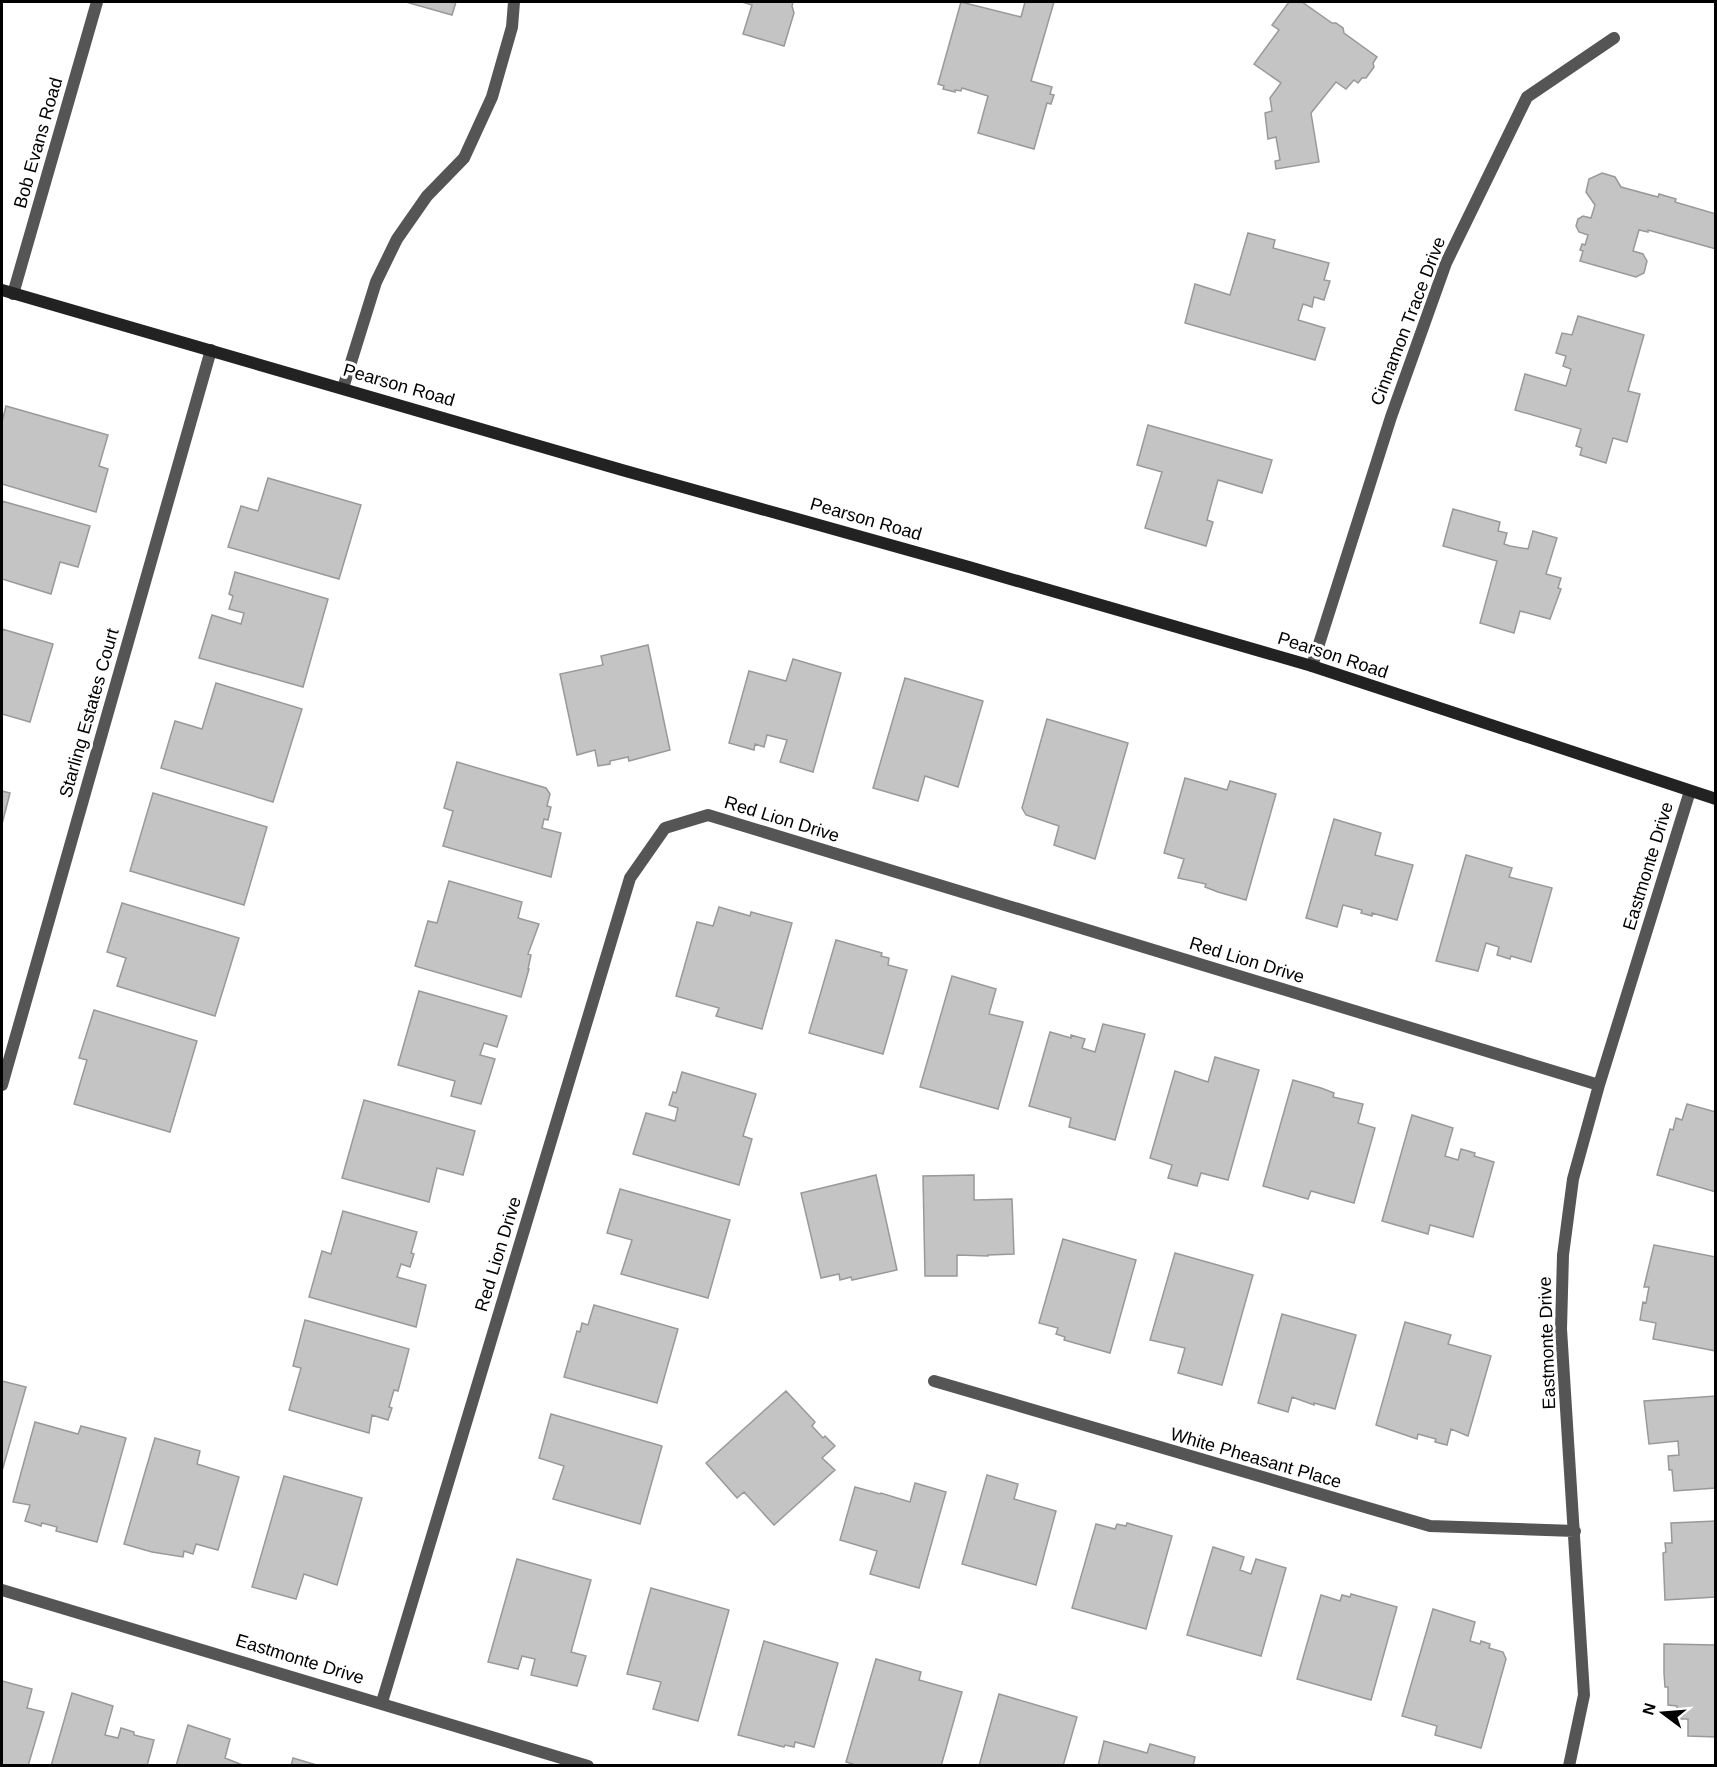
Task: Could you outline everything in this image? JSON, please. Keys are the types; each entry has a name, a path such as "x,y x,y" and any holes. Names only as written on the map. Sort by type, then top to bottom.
{"street":[{"name":"Bob Evans Road","path":"7,292 96,2"},
{"path":"343,388 376,282 397,239 427,195 465,158 492,97 512,27 514,2"},
{"name":"Cinnamon Trace Drive","path":"1312,666 1391,417 1451,252 1527,97 1614,38"},
{"name":"Pearson Road","path":"7,292 1312,666 1716,799"},
{"name":"Starling Estates Court","path":"2,1085 211,350"},
{"name":"Eastmonte Drive","path":"1569,1766 1584,1695 1561,1329 1563,1255 1573,1179 1599,1085 1690,791"},
{"name":"Red Lion Drive","path":"382,1702 630,878 665,828 708,815 1599,1085"},
{"name":"White Pheasant Place","path":"934,1381 1430,1526 1575,1531"},
{"name":"Eastmonte Drive","path":"2,1590 382,1702 588,1766"}],"building":[{"path":"406,2 456,2 452,15"},
{"path":"742,2 793,2 794,13 784,46 743,34 752,5"},
{"path":"961,2 1021,17 1025,2 1054,2 1031,81 1052,87 1050,94 1054,95 1051,104 1047,103 1034,149 978,133 988,96 962,88 961,91 955,90 955,92 943,89 944,86 938,84"},
{"path":"1289,2 1302,2 1332,23 1336,23 1343,28 1344,33 1377,57 1373,63 1374,67 1366,78 1362,78 1358,83 1354,80 1346,89 1336,82 1311,113 1319,162 1276,169 1275,161 1280,160 1276,137 1268,139 1265,113 1272,111 1270,98 1281,83 1254,64 1279,30 1272,25"},
{"path":"1602,173 1615,177 1621,187 1658,197 1659,194 1676,199 1675,202 1716,214 1716,249 1648,230 1648,232 1639,230 1633,251 1643,254 1647,261 1644,273 1636,277 1580,261 1583,251 1580,250 1582,244 1585,245 1588,235 1579,232 1576,226 1578,219 1583,216 1591,218 1595,205 1586,192 1589,179"},
{"path":"1248,233 1275,240 1273,248 1329,263 1324,280 1330,281 1324,300 1314,297 1312,307 1303,304 1298,320 1325,328 1315,360 1185,323 1195,284 1230,295"},
{"path":"1578,316 1644,335 1628,391 1640,394 1627,442 1613,438 1606,463 1580,455 1582,448 1576,446 1581,429 1515,410 1525,374 1566,386 1571,369 1563,366 1566,356 1556,353 1562,333 1572,335"},
{"path":"6,406 108,435 99,466 108,469 96,512 2,484 2,422"},
{"path":"1148,425 1272,460 1262,493 1218,480 1207,520 1213,522 1206,546 1145,528 1162,472 1137,465"},
{"path":"268,478 361,505 339,579 228,547 241,506 258,511"},
{"path":"2,501 90,526 78,567 60,562 51,594 2,579"},
{"path":"1453,509 1500,522 1498,531 1507,533 1504,544 1510,546 1528,549 1533,531 1557,538 1546,574 1561,578 1558,588 1561,589 1550,619 1520,611 1514,633 1480,623 1497,561 1443,546"},
{"path":"235,572 328,599 303,687 199,658 212,615 241,624 244,613 229,609 233,596 229,594"},
{"path":"2,629 53,644 30,722 2,714"},
{"path":"648,645 670,750 629,761 628,757 610,761 610,764 598,766 595,750 577,755 560,674 603,665 601,656"},
{"path":"793,659 841,673 813,772 780,762 787,740 767,735 764,747 755,744 754,750 729,743 749,671 786,681"},
{"path":"905,678 983,701 958,787 925,776 918,801 873,788"},
{"path":"216,683 302,709 273,802 161,768 175,721 202,729"},
{"path":"1047,719 1128,743 1095,859 1054,845 1059,826 1026,815 1022,808"},
{"path":"457,762 546,788 550,794 547,806 551,807 548,820 544,819 542,828 561,833 551,877 443,846 453,811 444,808"},
{"path":"1185,778 1227,790 1230,781 1276,794 1246,900 1205,887 1206,884 1178,878 1184,859 1164,853"},
{"path":"2,791 10,793 2,824"},
{"path":"153,793 267,827 244,905 130,871"},
{"path":"1334,819 1381,833 1375,855 1413,865 1397,920 1372,913 1372,916 1361,913 1362,910 1343,905 1337,927 1306,918"},
{"path":"1466,855 1512,868 1509,877 1552,888 1531,962 1511,956 1510,959 1497,955 1499,947 1486,943 1478,971 1436,961"},
{"path":"449,881 522,902 518,918 539,924 528,954 531,955 529,969 521,997 415,966 428,921 437,923"},
{"path":"122,903 239,938 215,1016 117,986 126,958 107,952"},
{"path":"719,907 750,916 751,912 792,923 762,1029 716,1016 719,1008 676,996 697,922 713,926"},
{"path":"836,940 882,953 881,956 889,958 888,965 907,970 883,1054 809,1033"},
{"path":"952,976 996,989 989,1014 1023,1022 998,1109 920,1087"},
{"path":"419,991 507,1016 497,1047 484,1043 480,1055 495,1059 481,1104 451,1096 455,1081 398,1065"},
{"path":"94,1010 197,1041 170,1132 74,1104 87,1060 79,1058"},
{"path":"1103,1024 1145,1034 1115,1140 1069,1127 1071,1118 1029,1106 1050,1032 1085,1039 1082,1048 1095,1052"},
{"path":"1215,1057 1259,1070 1228,1180 1201,1173 1197,1186 1168,1178 1172,1165 1150,1158 1175,1071 1208,1082"},
{"path":"682,1072 756,1094 743,1136 752,1139 739,1185 633,1154 646,1113 675,1121 678,1108 669,1105 673,1092 676,1093"},
{"path":"1293,1080 1334,1093 1333,1097 1363,1104 1358,1123 1375,1128 1354,1203 1311,1191 1308,1199 1263,1186"},
{"path":"364,1100 475,1131 463,1175 437,1168 429,1202 342,1178"},
{"path":"1687,1104 1716,1112 1716,1192 1657,1175 1670,1129 1673,1130 1676,1118 1682,1120"},
{"path":"1412,1115 1453,1128 1445,1156 1458,1160 1461,1149 1494,1162 1473,1237 1430,1225 1428,1234 1382,1221"},
{"path":"876,1175 897,1270 852,1280 851,1277 840,1280 839,1274 821,1278 801,1193"},
{"path":"974,1175 974,1200 1012,1199 1014,1254 957,1255 957,1276 925,1276 923,1176"},
{"path":"620,1189 730,1220 708,1298 621,1274 632,1240 607,1233"},
{"path":"343,1211 417,1232 410,1267 401,1264 397,1277 426,1285 416,1327 309,1297 322,1251 331,1254"},
{"path":"1063,1239 1136,1260 1110,1353 1064,1340 1065,1337 1056,1334 1058,1328 1039,1323"},
{"path":"1654,1245 1716,1257 1716,1351 1653,1339 1656,1323 1640,1320 1643,1302 1646,1303 1649,1287 1644,1287"},
{"path":"1175,1253 1253,1275 1222,1385 1178,1373 1185,1348 1150,1340"},
{"path":"594,1305 678,1329 657,1403 564,1377 577,1331 580,1332 582,1323 588,1325"},
{"path":"1282,1314 1356,1335 1335,1409 1292,1397 1288,1412 1258,1403"},
{"path":"305,1320 409,1349 398,1391 394,1390 388,1420 372,1415 369,1433 289,1410 301,1368 293,1366"},
{"path":"1405,1322 1451,1335 1448,1344 1491,1356 1468,1436 1451,1429 1447,1445 1435,1442 1436,1439 1418,1434 1417,1439 1376,1425"},
{"path":"2,1381 26,1387 2,1471"},
{"path":"786,1391 815,1422 812,1426 823,1438 825,1436 835,1446 822,1458 835,1470 774,1525 744,1492 737,1498 706,1463"},
{"path":"1716,1396 1716,1488 1674,1491 1668,1456 1679,1455 1678,1441 1649,1444 1644,1401"},
{"path":"551,1414 662,1446 640,1524 553,1499 564,1466 539,1458"},
{"path":"35,1422 78,1434 81,1426 126,1438 97,1542 56,1531 57,1527 42,1523 41,1526 25,1521 30,1505 13,1502"},
{"path":"155,1438 200,1451 197,1464 239,1477 218,1550 196,1544 193,1554 184,1551 183,1557 124,1544"},
{"path":"987,1475 1018,1484 1014,1499 1056,1511 1036,1585 962,1564"},
{"path":"284,1476 362,1498 337,1585 304,1574 296,1599 252,1587"},
{"path":"915,1483 946,1492 919,1588 870,1574 877,1551 840,1540 855,1487 910,1502"},
{"path":"1716,1521 1716,1597 1665,1600 1663,1553 1666,1552 1665,1543 1672,1543 1671,1523"},
{"path":"1127,1523 1172,1536 1146,1629 1072,1608 1096,1524 1115,1529 1117,1524 1126,1526"},
{"path":"1213,1547 1244,1557 1240,1570 1251,1574 1256,1559 1286,1568 1261,1656 1187,1635"},
{"path":"517,1559 591,1580 571,1652 586,1656 577,1686 531,1675 535,1659 522,1656 518,1669 488,1662"},
{"path":"651,1588 729,1610 698,1721 653,1709 661,1682 627,1674"},
{"path":"1351,1594 1397,1607 1371,1700 1297,1679 1321,1595 1340,1601 1342,1595 1350,1597"},
{"path":"1433,1609 1475,1622 1470,1641 1490,1644 1489,1648 1503,1652 1506,1659 1481,1748 1435,1735 1437,1726 1402,1716"},
{"path":"764,1641 838,1663 814,1747 795,1742 794,1747 785,1745 784,1747 738,1735"},
{"path":"1664,1644 1716,1645 1716,1737 1688,1736 1688,1719 1677,1719 1677,1706 1668,1705 1668,1687 1665,1687 1664,1673"},
{"path":"876,1659 921,1672 919,1680 962,1692 941,1766 859,1766 846,1762"},
{"path":"2,1681 32,1689 27,1708 44,1712 28,1766 2,1766"},
{"path":"72,1693 113,1706 105,1735 118,1738 121,1728 134,1732 134,1735 154,1740 147,1766 51,1766"},
{"path":"999,1694 1077,1717 1063,1766 979,1766"},
{"path":"188,1725 230,1739 225,1758 245,1766 176,1766"},
{"path":"1104,1741 1147,1753 1150,1744 1195,1757 1193,1766 1098,1766"},
{"path":"293,1758 320,1766 291,1766"}]}
